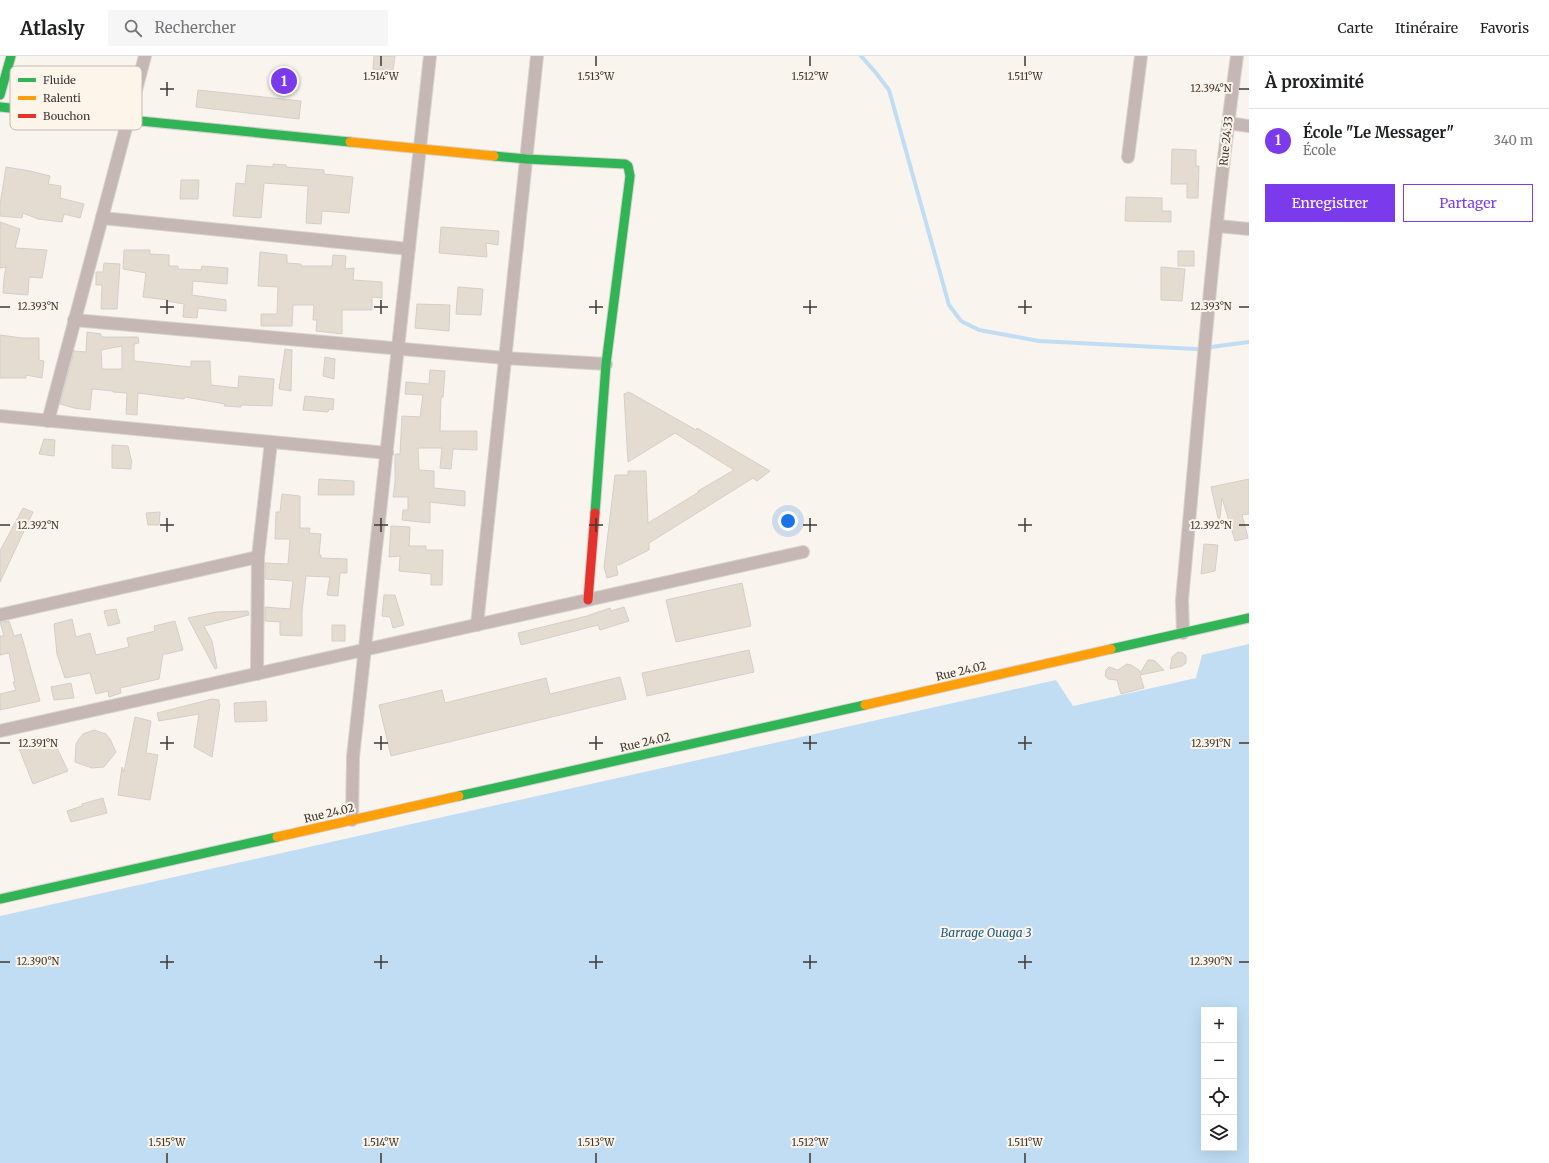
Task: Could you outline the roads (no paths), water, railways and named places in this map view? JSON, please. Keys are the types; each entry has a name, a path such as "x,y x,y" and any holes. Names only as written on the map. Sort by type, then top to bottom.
{"street":[{"path":"0,95 11,56"},
{"path":"142,67 145,56"},
{"path":"352,820 352,757 430,56"},
{"path":"477,625 537,56"},
{"path":"1128,157 1141,56"},
{"name":"Rue 24.33","path":"1182,633 1182,600 1206,334 1228,124 1237,56"},
{"path":"0,106 10,107"},
{"path":"142,120 526,159 625,164 630,169 606,364 588,600"},
{"path":"1228,124 1249,126"},
{"path":"48,421 125,130"},
{"path":"102,218 409,249"},
{"path":"1218,226 1249,229"},
{"path":"74,320 505,358 606,364"},
{"path":"0,416 387,453"},
{"path":"257,674 258,557 271,442"},
{"path":"0,731 803,552"},
{"path":"0,615 258,557"},
{"name":"Rue 24.02","path":"0,899 1249,618"}],"water":[{"name":"Barrage Ouaga 3","path":"1249,644 1249,1163 0,1163 0,916 1056,680 1073,706 1196,678 1202,655"}],"waterway":[{"path":"861,56 889,90 949,305 961,321 979,330 1039,341 1196,349 1249,342"}],"place":[{"name":"École \"Le Messager\"","path":"284,81"}]}
